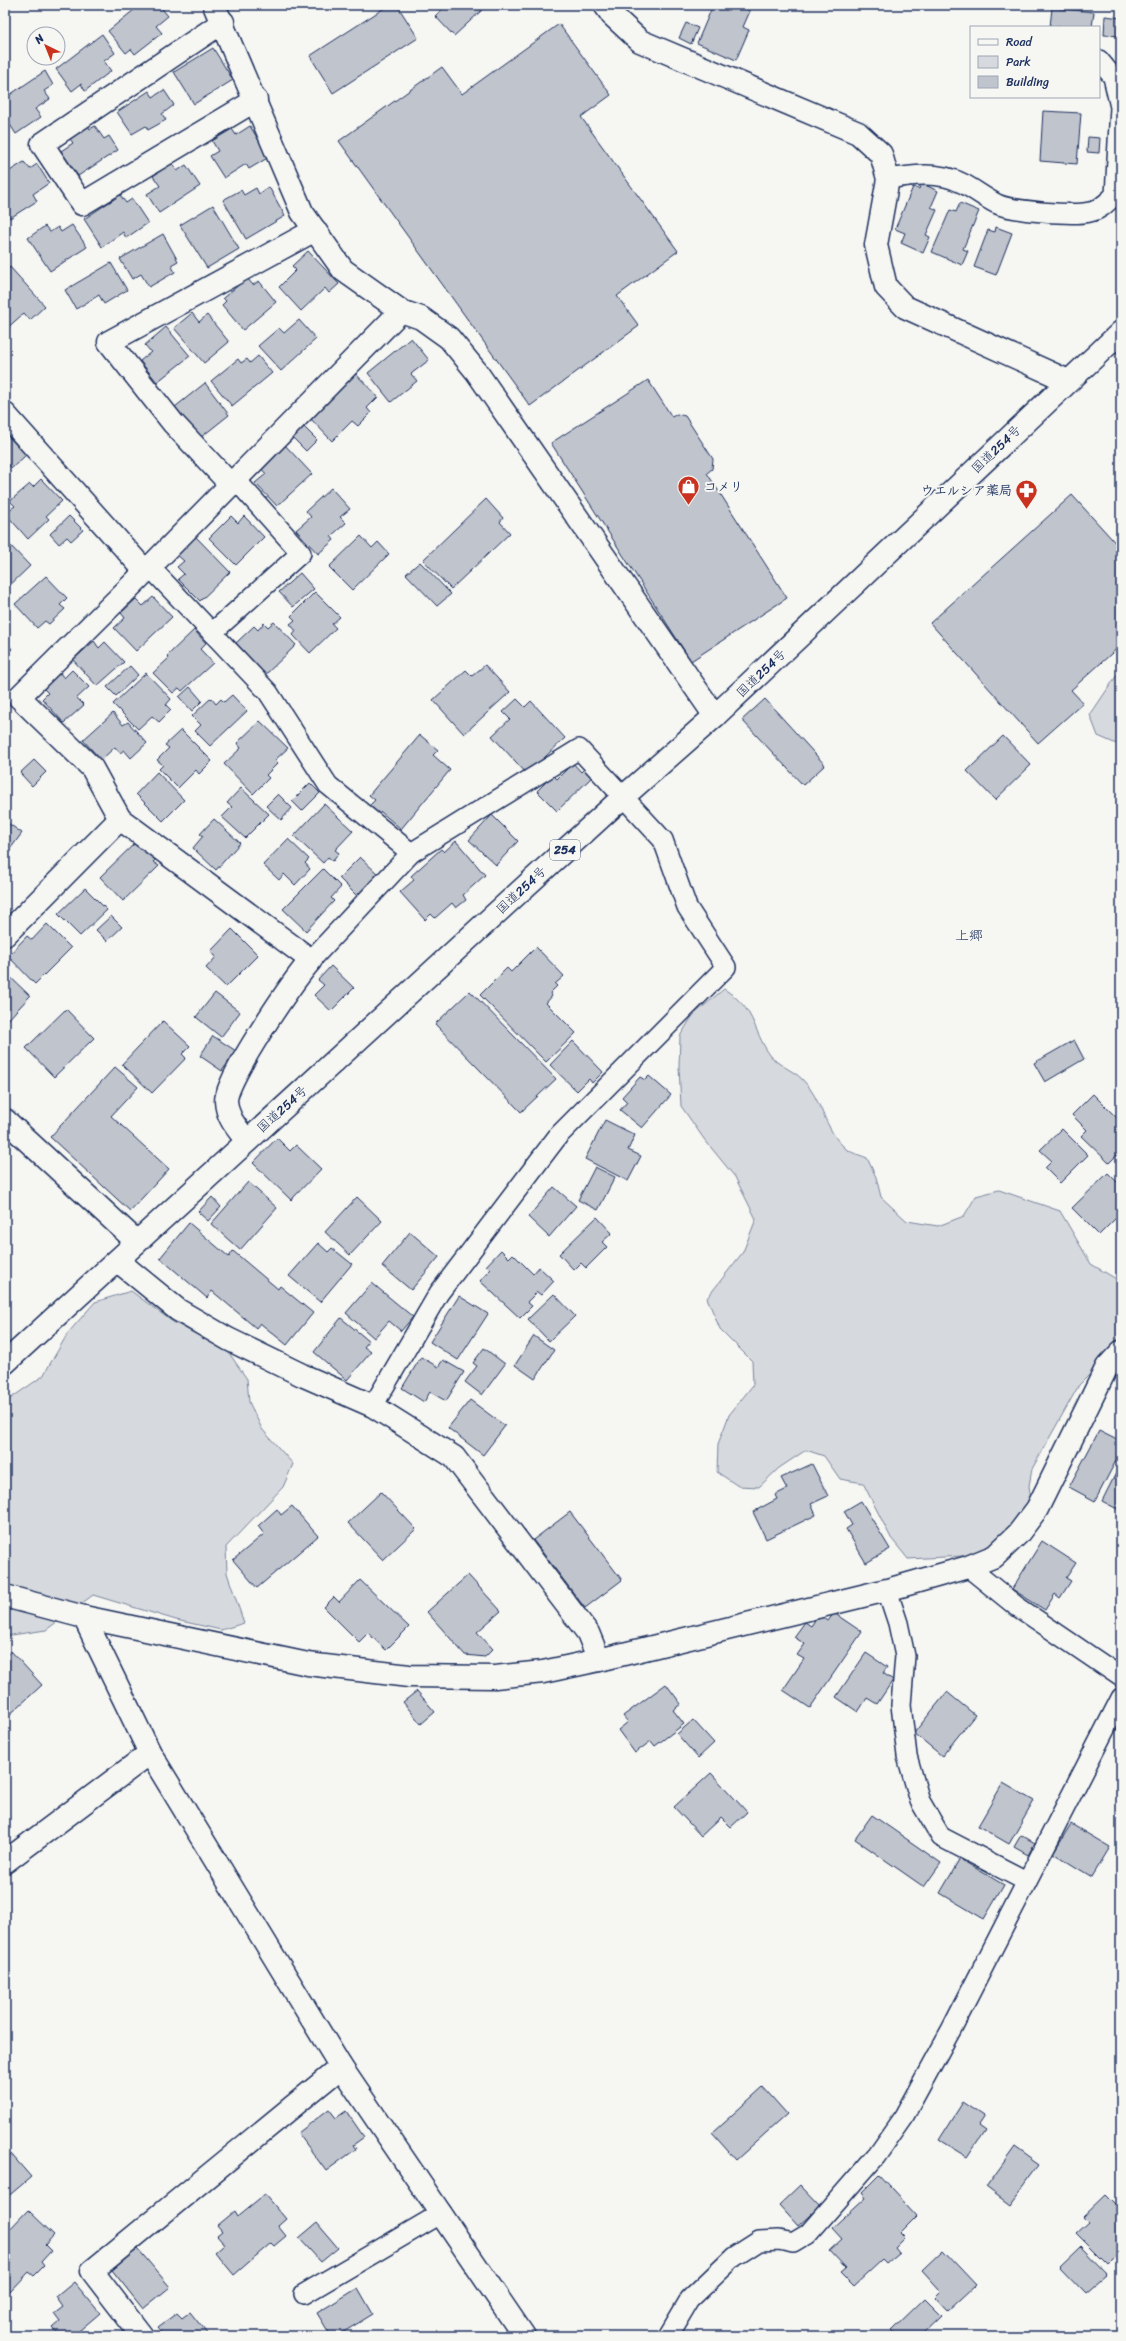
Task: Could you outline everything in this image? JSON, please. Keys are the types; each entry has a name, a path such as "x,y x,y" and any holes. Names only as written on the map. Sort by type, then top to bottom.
{"main road":[{"path":"605,5 612,15 640,41 858,134 881,154 888,179 876,245 886,287 905,307 1068,380"},
{"path":"256,100 82,204 42,144 218,13 256,100 302,212 343,270 401,310 421,318 449,338 476,371 715,716"},
{"path":"233,483 173,423 109,342 315,230"},
{"path":"247,1141 229,1117 226,1100 242,1064 293,982 311,960 120,819 92,768 19,697 148,570 401,310"},
{"name":"国道254号","path":"5,1363 622,798 715,716 1068,380 1121,332"},
{"path":"5,414 148,570"},
{"path":"5,935 120,819"},
{"path":"5,1120 138,1242"},
{"path":"118,1261 178,1310 228,1339 302,1375 373,1406 454,1457 588,1633 599,1660"},
{"path":"5,1596 84,1617 308,1664 409,1676 495,1678 543,1672 599,1660 886,1590 968,1567 995,1556 1018,1534 1037,1509 1107,1367 1121,1352"},
{"path":"84,1617 150,1753 341,2067 442,2213 524,2336"},
{"path":"5,1862 150,1753"},
{"path":"142,2336 92,2271 341,2067"}],"lane":[{"path":"888,179 926,174 947,177 973,188 997,204 1035,211 1089,213 1100,209 1115,195 1120,107 1113,77 1100,61"},
{"path":"213,632 301,553 233,483"},
{"path":"148,570 213,632 268,692 328,785 411,853"},
{"path":"311,960 411,853 578,749 622,798 663,840 687,907 726,966 558,1136 439,1293 373,1406"},
{"path":"968,1567 1015,1605 1121,1677"},
{"path":"886,1590 898,1623 905,1656 901,1705 907,1756 920,1801 941,1837 1026,1881"},
{"path":"668,2336 690,2299 734,2257 759,2241 779,2240 793,2243 808,2234 876,2156 904,2116 952,2028 1121,1698"},
{"path":"304,2294 442,2213"}],"green space":[{"path":"1121,669 1121,746 1098,736 1090,715"},
{"path":"724,989 735,997 748,1012 759,1036 773,1059 802,1079 809,1087 838,1141 847,1150 867,1158 876,1177 881,1197 907,1221 938,1226 964,1216 976,1196 999,1190 1060,1211 1091,1264 1118,1280 1121,1284 1121,1334 1105,1359 1079,1385 1032,1469 1029,1486 1034,1521 1021,1547 998,1565 963,1556 908,1559 891,1538 863,1483 840,1479 824,1456 806,1450 779,1468 759,1487 738,1486 717,1472 718,1444 729,1415 753,1385 752,1361 720,1329 707,1298 743,1252 756,1219 735,1177 704,1139 681,1106 679,1067 680,1036 693,1015"},
{"path":"131,1291 173,1322 227,1350 247,1379 249,1402 262,1429 293,1464 283,1487 226,1547 227,1573 244,1623 221,1630 176,1620 93,1595 46,1630 5,1636 5,1399 11,1398 43,1376 68,1333 95,1302"}],"building":[{"path":"140,5 159,5 168,16 156,26 162,33 135,54 131,49 126,53 108,31"},
{"path":"389,5 397,5 418,38 333,93 310,56"},
{"path":"447,5 478,5 482,10 454,36 435,16"},
{"path":"713,5 736,5 750,11 743,27 749,30 736,60 697,43"},
{"path":"1052,8 1094,12 1092,26 1050,26"},
{"path":"1105,16 1121,18 1121,36 1104,35"},
{"path":"686,23 698,28 691,44 679,38"},
{"path":"559,24 611,95 581,117 678,251 617,296 639,326 530,406 339,141 442,67 462,94"},
{"path":"102,34 115,53 104,61 111,71 85,91 81,84 72,91 56,69 60,66 66,66 66,61"},
{"path":"213,48 233,80 194,104 174,72"},
{"path":"45,71 53,85 44,91 50,99 35,109 41,117 16,134 5,117 5,98"},
{"path":"164,90 174,105 162,114 166,120 148,130 146,126 132,134 117,112 149,91 153,97"},
{"path":"1043,111 1081,113 1077,164 1040,161"},
{"path":"87,124 90,129 95,126 104,139 109,136 118,150 78,176 61,151 73,143 68,136"},
{"path":"250,126 269,157 249,169 246,164 224,178 210,156 218,151 212,141 232,129 236,135"},
{"path":"1088,137 1100,138 1099,153 1087,152"},
{"path":"24,162 30,169 37,164 49,183 33,194 37,201 10,218 5,210 5,174"},
{"path":"172,163 177,171 186,165 200,186 159,213 147,194 160,186 153,176"},
{"path":"921,183 938,191 931,207 937,210 926,235 930,237 923,253 901,243 905,233 895,229 913,187 919,189"},
{"path":"269,187 285,216 246,239 223,200 241,190 244,195 256,188 259,194"},
{"path":"120,195 126,203 132,199 148,223 126,238 123,232 102,247 84,219"},
{"path":"960,203 979,211 963,249 968,251 962,265 932,252 950,210 956,212"},
{"path":"213,205 239,249 207,268 180,225"},
{"path":"72,225 87,247 50,271 28,238 45,226 50,232 58,227 61,232"},
{"path":"996,227 1012,233 996,275 974,267 988,230 995,232"},
{"path":"163,234 178,261 171,265 175,272 149,287 141,274 132,279 120,259"},
{"path":"308,251 339,284 329,293 325,288 301,311 279,287 296,270 292,266"},
{"path":"111,263 127,290 104,304 99,295 76,309 65,290"},
{"path":"10,267 45,306 30,320 24,313 5,330 5,272"},
{"path":"247,278 253,285 259,281 276,302 243,330 222,305 226,301 223,298"},
{"path":"192,313 199,322 207,315 229,342 204,363 174,328"},
{"path":"299,320 316,339 281,371 258,346 279,328 284,333"},
{"path":"166,327 190,356 157,382 140,361 151,352 145,345"},
{"path":"411,338 429,360 411,374 417,381 391,402 368,373"},
{"path":"258,356 272,373 232,406 211,381 238,359 241,363 247,359 250,363"},
{"path":"353,371 378,397 367,408 371,413 358,426 352,421 332,441 308,416"},
{"path":"648,380 672,417 677,414 685,416 713,459 712,469 707,473 787,598 691,661 551,443"},
{"path":"205,383 229,415 200,438 175,407"},
{"path":"300,423 317,440 306,451 289,434"},
{"path":"5,433 26,455 12,468 7,464 5,465"},
{"path":"284,444 312,474 277,506 255,483 266,474 260,467"},
{"path":"41,479 62,501 46,516 49,519 28,539 5,513 15,506 10,501 30,484 33,487"},
{"path":"331,488 350,509 340,517 346,523 331,536 334,540 318,554 296,530 311,517 306,511"},
{"path":"1072,495 1121,549 1121,645 1071,690 1083,703 1038,743 930,623"},
{"path":"486,499 503,518 500,522 510,533 451,589 423,560"},
{"path":"69,516 83,530 71,541 67,537 59,544 50,534"},
{"path":"231,516 238,523 244,516 264,537 236,565 209,538"},
{"path":"361,536 372,548 378,542 389,554 352,590 329,567"},
{"path":"196,537 230,572 200,601 178,579 184,574 177,567 184,561 177,555"},
{"path":"7,542 30,566 5,590 5,545"},
{"path":"420,562 451,594 437,606 406,574"},
{"path":"300,573 314,589 293,607 279,592"},
{"path":"46,576 67,598 60,605 65,609 49,624 45,621 37,628 15,604"},
{"path":"315,592 340,617 332,624 336,628 310,653 293,635 296,631 290,624 295,620 291,616"},
{"path":"153,597 172,617 136,651 114,628 125,618 121,613 136,599 143,606"},
{"path":"274,622 296,645 262,678 242,656 245,653 236,643 254,626 258,630 264,623 268,627"},
{"path":"194,630 206,643 200,649 213,663 182,691 179,688 173,693 153,673 169,658 167,656"},
{"path":"5,641 12,649 5,655"},
{"path":"94,641 99,648 105,642 124,662 97,686 73,660"},
{"path":"485,665 510,692 464,734 433,700 466,670 472,676"},
{"path":"130,666 138,675 116,696 107,687"},
{"path":"72,670 89,687 77,698 84,705 64,723 42,699 48,693 44,689 60,673 64,678"},
{"path":"146,673 171,699 166,705 171,710 159,722 152,716 138,729 113,704"},
{"path":"190,687 202,701 192,711 179,697"},
{"path":"232,695 247,711 210,746 195,731 201,725 192,716 211,698 216,704 221,699 224,702"},
{"path":"517,699 525,707 531,701 565,738 527,774 492,736 510,719 503,712"},
{"path":"765,699 825,765 803,785 742,720"},
{"path":"113,713 123,725 128,722 147,743 131,758 124,750 120,753 115,747 101,760 83,740"},
{"path":"260,721 288,748 275,760 278,763 266,775 269,778 253,794 224,764 241,748 237,743"},
{"path":"181,730 212,761 199,774 196,770 178,788 159,769 163,765 157,760 169,748 165,745"},
{"path":"420,735 438,750 433,755 450,770 401,829 381,812 378,815 368,807 375,800 369,795"},
{"path":"1003,736 1031,765 995,800 967,771"},
{"path":"34,760 46,772 32,786 20,773"},
{"path":"573,763 581,772 585,768 593,776 557,811 537,791 553,775 557,779"},
{"path":"157,772 184,800 163,821 136,794"},
{"path":"310,783 320,793 302,811 292,801"},
{"path":"241,788 269,814 245,838 222,817 232,807 227,803"},
{"path":"278,794 292,808 281,820 266,806"},
{"path":"324,804 353,831 335,850 339,853 333,861 328,857 323,863 294,836"},
{"path":"492,815 518,841 496,865 469,840"},
{"path":"214,819 240,843 216,870 193,848 203,836 200,834"},
{"path":"5,821 22,833 5,856"},
{"path":"288,839 309,859 305,863 310,869 295,885 284,874 279,880 263,865"},
{"path":"456,841 485,875 463,895 466,900 456,908 452,903 435,918 431,914 425,920 400,892 414,880 411,876 441,849 444,852"},
{"path":"136,842 158,857 153,862 159,866 123,901 100,877"},
{"path":"360,857 380,876 359,898 339,878"},
{"path":"323,869 341,887 331,898 334,901 306,931 283,909"},
{"path":"85,888 107,910 80,936 58,914"},
{"path":"111,916 122,927 107,941 96,930"},
{"path":"47,924 71,948 35,984 8,956 27,936 32,940"},
{"path":"232,929 258,955 226,987 206,968 216,957 211,951"},
{"path":"536,947 564,976 555,984 557,986 550,993 552,996 546,1003 576,1033 546,1062 480,995 507,968 511,972"},
{"path":"331,966 354,988 331,1011 314,995 324,985 318,980"},
{"path":"5,972 30,996 5,1023"},
{"path":"470,991 556,1079 521,1112 435,1024"},
{"path":"215,993 240,1012 221,1037 196,1017"},
{"path":"66,1009 94,1038 54,1077 26,1048"},
{"path":"163,1021 190,1046 182,1054 186,1058 152,1093 122,1064"},
{"path":"213,1036 236,1051 222,1071 200,1056"},
{"path":"1074,1040 1084,1059 1045,1082 1034,1063"},
{"path":"573,1041 603,1072 592,1083 589,1079 577,1091 550,1065"},
{"path":"115,1067 138,1087 111,1116 169,1169 130,1211 50,1137"},
{"path":"649,1076 671,1095 642,1128 620,1110 627,1102 622,1097 640,1077 645,1080"},
{"path":"1093,1094 1121,1122 1121,1144 1119,1147 1121,1151 1109,1163 1081,1136 1087,1130 1072,1115"},
{"path":"605,1120 635,1135 628,1150 641,1156 628,1181 585,1159"},
{"path":"1062,1129 1088,1155 1060,1183 1045,1168 1052,1161 1040,1150"},
{"path":"277,1138 290,1151 296,1145 321,1169 291,1200 253,1163"},
{"path":"595,1167 615,1177 598,1210 578,1200"},
{"path":"1108,1173 1121,1186 1121,1213 1099,1235 1072,1208"},
{"path":"248,1182 277,1208 240,1250 211,1224"},
{"path":"554,1187 576,1206 549,1237 528,1217"},
{"path":"212,1197 221,1207 208,1221 198,1212"},
{"path":"357,1197 382,1221 350,1255 325,1232"},
{"path":"597,1217 612,1233 602,1242 607,1247 586,1268 581,1263 574,1270 559,1254"},
{"path":"189,1223 229,1257 233,1251 278,1289 280,1286 313,1313 287,1345 260,1323 256,1328 212,1291 207,1298 160,1258"},
{"path":"410,1232 439,1257 411,1290 382,1266"},
{"path":"318,1243 328,1252 332,1248 352,1264 320,1302 289,1276"},
{"path":"501,1250 509,1258 513,1254 533,1274 539,1267 554,1281 541,1295 537,1292 527,1302 532,1306 520,1318 480,1281 490,1270 486,1266"},
{"path":"372,1283 413,1317 401,1331 389,1321 374,1338 346,1313"},
{"path":"554,1294 575,1316 549,1341 528,1319"},
{"path":"459,1296 488,1314 458,1360 430,1342"},
{"path":"341,1318 369,1341 364,1347 371,1352 347,1380 314,1352"},
{"path":"534,1336 554,1350 535,1379 515,1365"},
{"path":"484,1348 505,1364 482,1395 465,1382 477,1366 473,1363"},
{"path":"421,1357 438,1367 443,1360 464,1372 446,1401 430,1392 424,1402 402,1388"},
{"path":"470,1400 505,1426 483,1455 448,1428"},
{"path":"1099,1431 1121,1442 1121,1451 1095,1501 1069,1487"},
{"path":"1121,1463 1121,1511 1102,1501"},
{"path":"812,1464 828,1496 811,1504 816,1515 766,1539 753,1512 777,1499 775,1495 787,1489 781,1478"},
{"path":"381,1492 416,1529 383,1560 348,1523"},
{"path":"861,1501 890,1549 866,1563 846,1529 852,1525 844,1511"},
{"path":"292,1506 318,1536 257,1588 233,1560 264,1534 258,1526 277,1509 281,1515"},
{"path":"570,1512 622,1580 585,1608 533,1540"},
{"path":"1042,1541 1076,1563 1066,1578 1071,1581 1060,1598 1055,1594 1045,1610 1012,1589"},
{"path":"468,1575 501,1611 477,1632 493,1649 485,1657 465,1655 427,1612"},
{"path":"360,1580 409,1627 386,1650 368,1633 359,1642 324,1607 334,1597 339,1602"},
{"path":"834,1613 862,1632 810,1708 783,1690 804,1659 797,1655 805,1644 794,1637 805,1622 811,1626 819,1614 828,1621"},
{"path":"11,1651 42,1685 5,1719 5,1657"},
{"path":"866,1653 887,1667 883,1673 893,1680 877,1704 867,1698 858,1712 836,1697"},
{"path":"666,1684 681,1704 673,1710 684,1724 655,1746 651,1741 635,1753 618,1730 628,1722 623,1716"},
{"path":"417,1691 435,1712 421,1724 403,1702"},
{"path":"947,1692 975,1715 942,1756 914,1733"},
{"path":"693,1720 714,1743 698,1758 677,1734"},
{"path":"711,1773 747,1812 731,1827 721,1817 701,1836 674,1807"},
{"path":"1003,1783 1034,1801 1009,1844 978,1826"},
{"path":"872,1815 941,1863 924,1887 855,1839"},
{"path":"1071,1824 1110,1847 1092,1877 1053,1853"},
{"path":"1021,1835 1035,1843 1028,1855 1014,1847"},
{"path":"960,1859 1004,1885 984,1919 940,1893"},
{"path":"763,2087 787,2114 736,2160 712,2133"},
{"path":"963,2102 984,2116 978,2125 985,2130 967,2157 939,2140"},
{"path":"329,2109 336,2118 346,2111 364,2137 353,2145 356,2149 326,2171 298,2133"},
{"path":"1015,2147 1040,2165 1010,2205 986,2187"},
{"path":"11,2154 31,2177 5,2199 5,2159"},
{"path":"879,2175 917,2216 900,2233 905,2238 895,2248 899,2253 886,2264 882,2260 854,2286 841,2273 846,2269 829,2251 842,2239 832,2228 866,2197 862,2192"},
{"path":"800,2185 820,2206 798,2226 779,2205"},
{"path":"265,2194 286,2219 278,2226 286,2236 274,2246 271,2243 234,2275 215,2252 224,2244 217,2236 222,2232 217,2226 235,2211 238,2216"},
{"path":"1106,2195 1121,2210 1121,2252 1108,2265 1076,2233 1088,2222 1083,2217"},
{"path":"28,2210 54,2235 45,2245 51,2251 41,2262 44,2266 34,2276 29,2272 10,2292 5,2288 5,2234"},
{"path":"317,2223 338,2248 321,2262 299,2238"},
{"path":"1081,2246 1109,2275 1086,2295 1059,2267"},
{"path":"138,2249 170,2287 143,2309 112,2270"},
{"path":"943,2250 976,2285 948,2311 935,2297 941,2291 922,2270"},
{"path":"74,2282 100,2313 73,2336 60,2336 53,2328 60,2322 54,2314 63,2307 56,2297"},
{"path":"358,2288 373,2314 337,2336 331,2336 317,2313"},
{"path":"924,2299 941,2316 920,2336 898,2336 892,2330"},
{"path":"190,2312 209,2336 165,2336 158,2327 177,2313 182,2318"}],"place":[{"name":"コメリ","path":"688,506"},
{"name":"ウエルシア薬局","path":"1027,510"}],"district":[{"name":"上郷","path":"969,935"}]}
